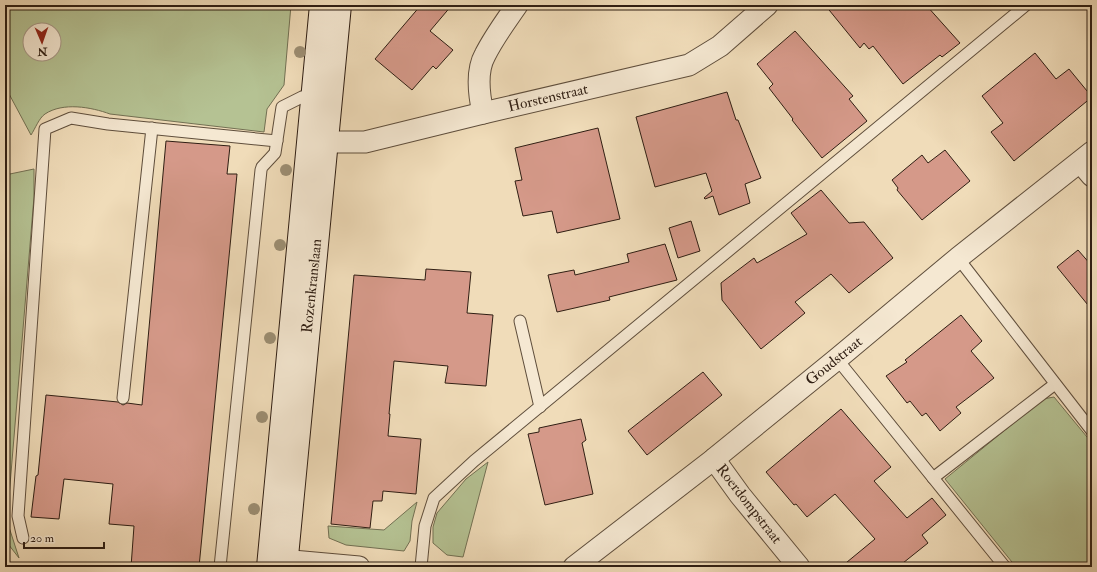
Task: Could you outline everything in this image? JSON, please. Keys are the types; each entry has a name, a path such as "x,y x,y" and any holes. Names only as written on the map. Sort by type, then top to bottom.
{"street":[{"name":"Rozenkranslaan","path":"318,142 313,95 321,5"},
{"name":"Rozenkranslaan","path":"278,563 302,391 318,142 340,5"},
{"path":"483,113 480,98 479,77 484,56 517,5"},
{"name":"Horstenstraat","path":"318,142 365,142 688,65 720,46 767,5"},
{"name":"Goudstraat","path":"574,567 714,459 958,258 1088,163"},
{"name":"Roerdompstraat","path":"714,459 740,495 799,567"},
{"path":"278,563 359,567"}],"lane":[{"path":"421,567 425,526 434,498 474,461 540,406 1026,5"},
{"path":"220,567 261,170 262,166 275,153 282,107 302,97 313,95"},
{"path":"22,538 18,516 45,129 71,118 108,124 278,141"},
{"path":"123,398 152,128"},
{"path":"958,258 1092,430"},
{"path":"520,321 540,406"},
{"path":"837,359 1005,567"},
{"path":"933,478 1055,384"}],"green space":[{"path":"5,5 291,5 284,85 267,109 264,132 110,114 94,109 68,107 52,110 45,114 31,135 8,92"},
{"path":"34,169 34,197 8,509 8,524 19,558 5,540 5,175"},
{"path":"1054,397 1092,443 1092,567 1016,567 945,479 1043,399"},
{"path":"488,462 463,557 447,555 433,543 433,527 437,513 466,479"},
{"path":"417,502 412,521 410,541 404,551 346,545 329,538 328,526 384,530"}],"building":[{"path":"421,5 452,5 430,31 453,50 436,69 433,66 412,90 375,59"},
{"path":"825,5 926,5 960,43 942,57 940,55 903,84 873,46 869,49 864,43 860,48"},
{"path":"795,31 853,96 849,99 867,121 822,158 769,88 773,84 757,64"},
{"path":"1035,53 1056,79 1069,69 1092,97 1014,161 991,132 1003,123 982,96"},
{"path":"727,92 736,120 738,120 761,178 745,184 750,203 719,215 713,196 704,198 712,191 706,173 655,187 636,117"},
{"path":"598,128 620,219 557,233 552,211 523,216 515,181 522,180 515,148"},
{"path":"166,141 230,146 227,174 237,174 199,567 131,567 134,526 109,524 113,484 64,479 59,519 31,517 36,476 38,475 46,395 118,402 123,405 127,403 142,405"},
{"path":"945,150 970,181 922,220 897,190 898,188 892,180 922,155 928,163"},
{"path":"821,190 849,223 864,222 893,258 849,293 831,274 795,302 805,313 761,349 722,300 721,283 754,258 757,263 807,234 791,213"},
{"path":"691,221 700,251 678,258 669,228"},
{"path":"665,244 677,280 609,297 610,300 557,312 548,275 574,270 575,275 629,262 627,254"},
{"path":"1078,250 1092,266 1092,310 1057,267"},
{"path":"426,269 471,272 467,313 493,315 486,386 445,383 448,366 394,361 388,436 421,439 416,494 383,491 382,501 373,501 370,528 331,524 354,275 425,280"},
{"path":"961,315 982,341 971,351 994,378 956,407 961,413 940,431 926,413 922,416 910,401 907,403 886,376 907,362 905,360"},
{"path":"703,372 722,395 647,455 628,431"},
{"path":"841,409 891,467 874,481 907,518 932,498 946,515 922,535 928,543 898,567 841,567 875,539 835,494 807,517 796,504 794,505 766,472"},
{"path":"581,419 586,440 582,443 593,494 545,505 528,434 539,432 539,428"}]}
